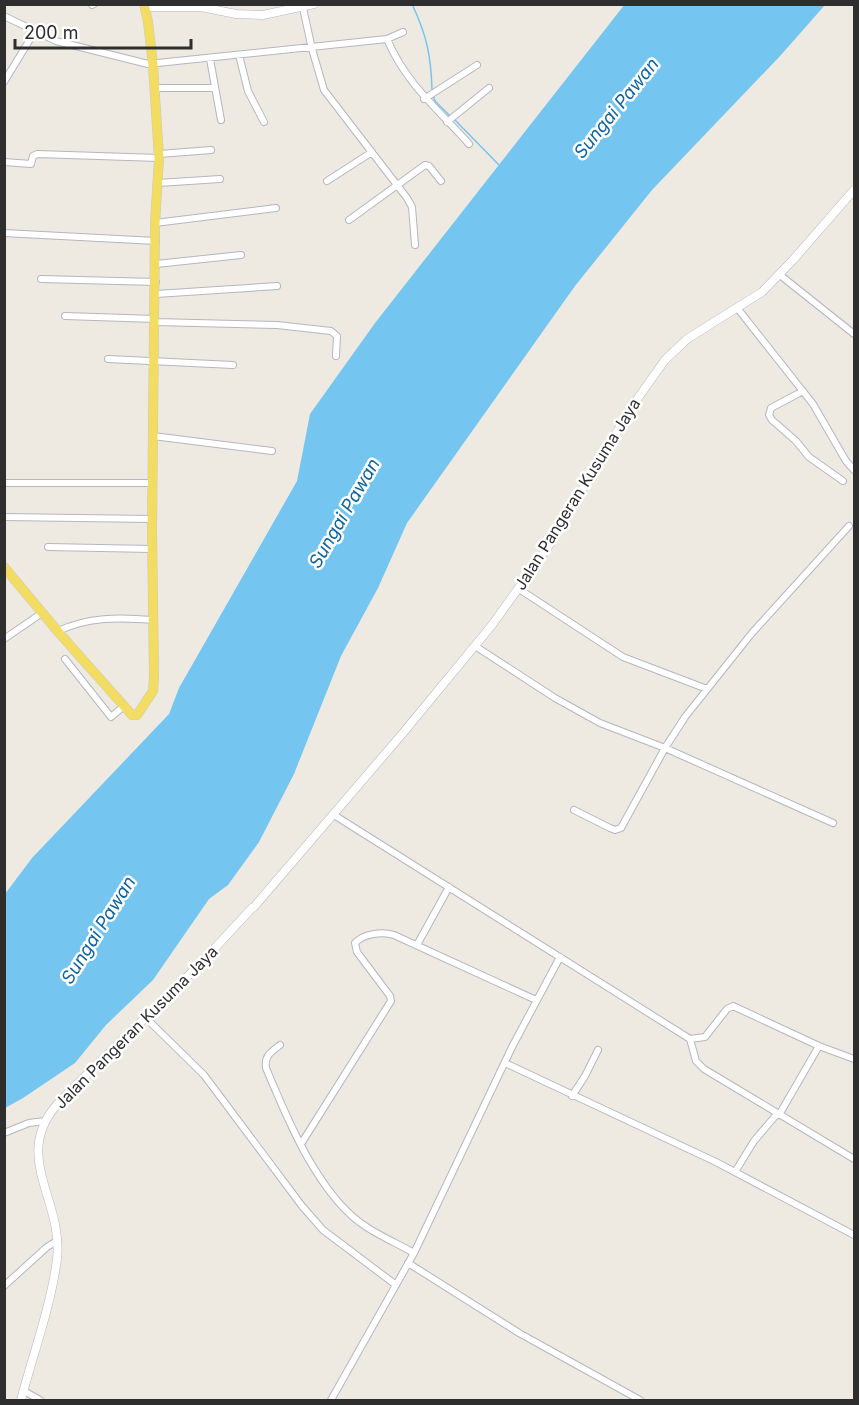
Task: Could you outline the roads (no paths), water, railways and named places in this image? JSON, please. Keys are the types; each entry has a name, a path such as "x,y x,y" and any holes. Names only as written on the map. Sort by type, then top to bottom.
{"main road":[{"path":"4,567 38,616 58,632 117,711 137,715 153,691 155,223 159,156 153,64 145,6"}],"street":[{"path":"145,6 201,7 254,15 274,14 313,5"},
{"path":"303,8 324,90 412,207 415,245"},
{"path":"4,16 64,43 153,64 312,49 387,39 402,32"},
{"path":"4,82 35,31"},
{"path":"387,39 402,68 424,99 469,144"},
{"path":"239,55 248,91 264,122"},
{"path":"210,59 221,120"},
{"path":"424,99 477,65"},
{"path":"155,88 214,88"},
{"path":"447,122 489,88"},
{"path":"4,162 31,164 33,156 37,154 72,157 159,156 211,150"},
{"path":"327,181 372,152"},
{"path":"349,220 426,164 441,181"},
{"path":"158,183 220,179"},
{"name":"Jalan Pangeran Kusuma Jaya","path":"21,1401 55,1269 57,1241 38,1154 40,1135 54,1107 200,964 253,908 475,646 519,589 573,508 633,405 654,374 680,344 762,292 780,275 855,190"},
{"path":"155,223 276,208"},
{"path":"4,233 156,241"},
{"path":"156,264 241,255"},
{"path":"780,275 855,334"},
{"path":"41,279 156,282"},
{"path":"156,294 277,286"},
{"path":"738,309 803,391 822,418 846,461 855,470"},
{"path":"65,316 277,325 332,331 337,336 336,356"},
{"path":"108,359 233,365"},
{"path":"803,391 771,408 769,415 809,457 843,481"},
{"path":"153,436 272,451"},
{"path":"4,483 153,483"},
{"path":"4,517 152,519"},
{"path":"574,810 615,830 621,828 664,748 685,717 774,608 849,526"},
{"path":"48,547 152,549"},
{"path":"519,589 623,657 707,690"},
{"path":"4,639 38,616"},
{"path":"58,632 75,625 107,618 152,620"},
{"path":"475,646 600,723 664,748 833,823"},
{"path":"65,659 117,711"},
{"path":"334,815 690,1040 705,1037 727,1009 733,1006 819,1046 855,1059"},
{"path":"417,945 449,887"},
{"path":"301,1144 392,1001 355,946 355,941 358,939 384,933 417,945 536,1000"},
{"path":"331,1401 414,1253 536,1000 560,957"},
{"path":"146,1018 204,1075 302,1206 323,1230 396,1285"},
{"path":"690,1040 694,1058 699,1065 855,1159"},
{"path":"280,1045 267,1055 266,1068 301,1144 330,1190 350,1214 414,1253"},
{"path":"735,1172 754,1142 778,1114 819,1046"},
{"path":"572,1096 598,1050"},
{"path":"505,1063 735,1172 855,1235"},
{"path":"4,1133 29,1123 45,1121"},
{"path":"4,1286 47,1247 57,1241"},
{"path":"408,1263 519,1333 639,1401"},
{"path":"24,1391 39,1401"}],"water":[{"name":"Sungai Pawan","path":"625,4 825,5 781,55 652,190 575,286 407,523 378,588 341,656 294,774 259,842 228,885 209,899 153,980 106,1025 75,1063 5,1108 5,894 32,858 169,714 179,688 297,481 310,414 375,323"}],"waterway":[{"path":"412,4 427,46 432,90"},
{"path":"433,95 435,101 450,116"},
{"path":"454,119 499,165"}]}
